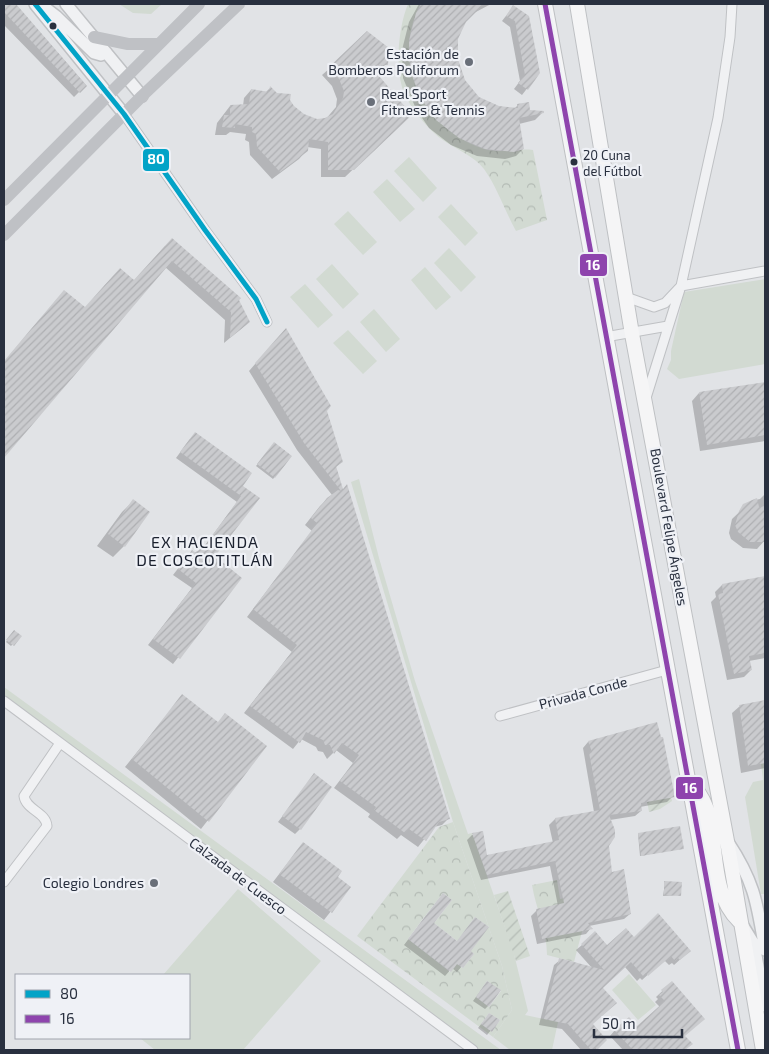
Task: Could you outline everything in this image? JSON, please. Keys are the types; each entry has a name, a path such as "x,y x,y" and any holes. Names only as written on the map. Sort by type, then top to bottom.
{"main road":[{"path":"4,200 199,4"},
{"path":"4,235 142,96 239,4"},
{"name":"Boulevard Felipe Ángeles","path":"544,4 738,1050"},
{"name":"Boulevard Felipe Ángeles","path":"576,4 632,334 646,398 763,1050"},
{"path":"94,37 128,44 159,44"},
{"path":"687,777 699,791 706,807 722,896 730,912 739,921"}],"street":[{"path":"36,4 124,114 205,230 256,298 267,322"},
{"path":"39,4 56,16 94,53 101,56 106,52"},
{"path":"66,4 142,96"},
{"path":"646,398 681,286 718,118 730,37 732,4"},
{"path":"626,297 654,307 665,303 681,286 765,271"},
{"path":"605,337 632,334 668,326"},
{"name":"Privada Conde","path":"500,716 667,670"},
{"name":"Calzada de Cuesco","path":"4,702 473,1050"},
{"path":"4,882 48,826 44,818 26,803 24,796 60,743"},
{"path":"727,841 750,878 765,950"},
{"path":"739,921 754,944 765,1006"}],"green space":[{"path":"119,4 162,4 151,14 133,13"},
{"path":"408,4 421,4 412,26 409,48 411,70 418,91 429,110 444,126 463,140 484,149 496,151 533,150 547,220 516,231 493,183 480,164 435,134 412,108 402,87 398,56 400,33"},
{"path":"409,157 437,188 423,202 394,171"},
{"path":"387,179 415,209 400,222 373,192"},
{"path":"451,204 478,233 465,246 438,217"},
{"path":"348,211 377,242 363,255 334,224"},
{"path":"449,248 476,277 461,292 434,263"},
{"path":"332,264 359,294 343,309 316,279"},
{"path":"425,267 451,297 436,310 411,280"},
{"path":"765,279 765,364 679,379 667,369 671,360 671,351 684,292"},
{"path":"305,284 333,315 318,328 290,297"},
{"path":"374,309 400,339 386,352 360,322"},
{"path":"348,330 377,361 363,374 333,343"},
{"path":"359,479 379,558 415,681 468,834 472,833 513,950 528,1011 525,1015 558,1022 552,1050 510,1050 493,1037 512,1010 502,966 453,822 351,482"},
{"path":"4,687 501,1050 476,1050 4,700"},
{"path":"765,763 765,894 761,894 745,797 753,782 763,780 761,764"},
{"path":"671,797 672,801 660,809 649,812 647,801"},
{"path":"453,822 489,927 502,966 512,1010 493,1037 357,936 439,827","holes":["443,893 452,900 435,922 426,915","425,916 474,954 463,968 457,964 450,972 408,939","475,917 489,927 461,936","487,981 501,991 489,1007 476,997","489,1013 500,1020 492,1032 481,1024"]},
{"path":"557,880 560,899 572,897 584,924 574,962 547,955 547,946 532,885"},
{"path":"238,889 321,961 243,1050 155,1050 141,1039 190,1039 190,974 164,974"},
{"path":"508,891 530,956 516,961 494,895"},
{"path":"629,974 656,1005 638,1020 612,990"}],"building":[{"path":"4,4 16,4 87,86 80,93 4,12"},
{"path":"421,4 484,4 466,22 458,39 458,59 465,80 479,97 499,106 518,108 517,104 529,102 530,110 544,111 544,113 519,118 524,149 514,152 485,149 459,138 436,120 420,97 410,70 409,41 416,13"},
{"path":"513,5 529,16 540,73 528,90 518,83 525,75 515,21 506,16"},
{"name":"Real Sport Fitness & Tennis","path":"367,31 389,48 388,65 381,65 380,77 412,115 354,170 328,170 328,142 309,139 308,151 280,172 257,147 256,134 252,132 252,127 235,124 235,128 222,127 224,115 230,115 230,105 249,104 251,89 269,92 270,86 277,93 291,94 290,100 304,114 317,119 333,114 343,98 344,91 339,79 329,67"},
{"path":"172,238 241,298 239,300 250,322 230,338 231,312 172,261 4,458 4,361 64,290 85,307 120,268 134,280"},
{"path":"286,328 331,406 327,411 343,462 336,466 343,489 347,484 450,819 439,822 426,841 409,829 405,833 374,810 376,807 340,781 359,755 342,743 334,754 330,745 325,745 323,740 306,732 300,743 250,706 297,645 253,609 317,523 311,518 327,498 338,490 341,491 304,443 255,363"},
{"path":"765,382 765,435 707,445 699,392"},
{"path":"195,432 252,473 243,486 260,498 215,556 242,578 180,659 153,639 196,583 178,569 192,550 196,553 202,545 204,547 241,496 180,452"},
{"path":"274,442 292,456 275,478 257,464"},
{"path":"757,498 759,507 765,506 765,542 750,542 738,532 735,525 743,504"},
{"path":"133,499 150,512 125,547 108,534"},
{"path":"765,576 765,653 749,656 752,670 734,674 718,594 723,593 722,584"},
{"path":"14,630 22,636 14,646 6,640"},
{"path":"182,694 218,722 225,713 267,746 209,822 132,759"},
{"path":"765,700 765,763 748,766 739,705"},
{"path":"657,722 661,737 663,737 675,797 641,803 642,811 609,815 615,830 615,837 609,846 612,872 624,869 631,914 588,923 593,929 542,939 536,909 564,903 555,861 487,875 472,833 483,831 487,855 559,840 555,818 600,810 589,753 592,752 588,741"},
{"path":"314,773 332,787 301,830 282,816"},
{"path":"680,826 684,849 641,856 638,833"},
{"path":"303,842 342,871 338,877 351,887 332,913 279,874"},
{"path":"664,881 682,882 681,896 664,895"},
{"path":"443,893 452,900 434,923 457,941 475,917 489,927 471,951 474,954 463,968 457,964 451,972 408,939"},
{"path":"658,913 691,951 680,960 678,958 675,961 671,956 648,976 646,973 643,976 631,962 603,988 617,1003 593,1024 607,1040 597,1050 595,1047 591,1050 568,1024 544,1019 559,958 604,970 581,944 595,931 607,945 626,928 634,937"},
{"path":"487,981 501,990 489,1007 476,997"},
{"path":"672,981 705,1019 685,1036 693,1044 685,1050 633,1050 614,1030 629,1017 637,1026 665,1001 659,995 663,992 661,990"},
{"path":"489,1013 500,1020 492,1032 481,1024"}],"transit line":[{"name":"80","path":"35,4 124,114 256,299 267,322"},
{"name":"16","path":"545,4 738,1050"}],"place":[{"name":"Estación de Bomberos Poliforum","path":"469,62"},
{"name":"Real Sport Fitness & Tennis","path":"371,102"},
{"name":"20 Cuna del Fútbol","path":"574,162"},
{"name":"Colegio Londres","path":"154,883"}],"district":[{"name":"EX HACIENDA DE COSCOTITLÁN","path":"205,551"}]}
